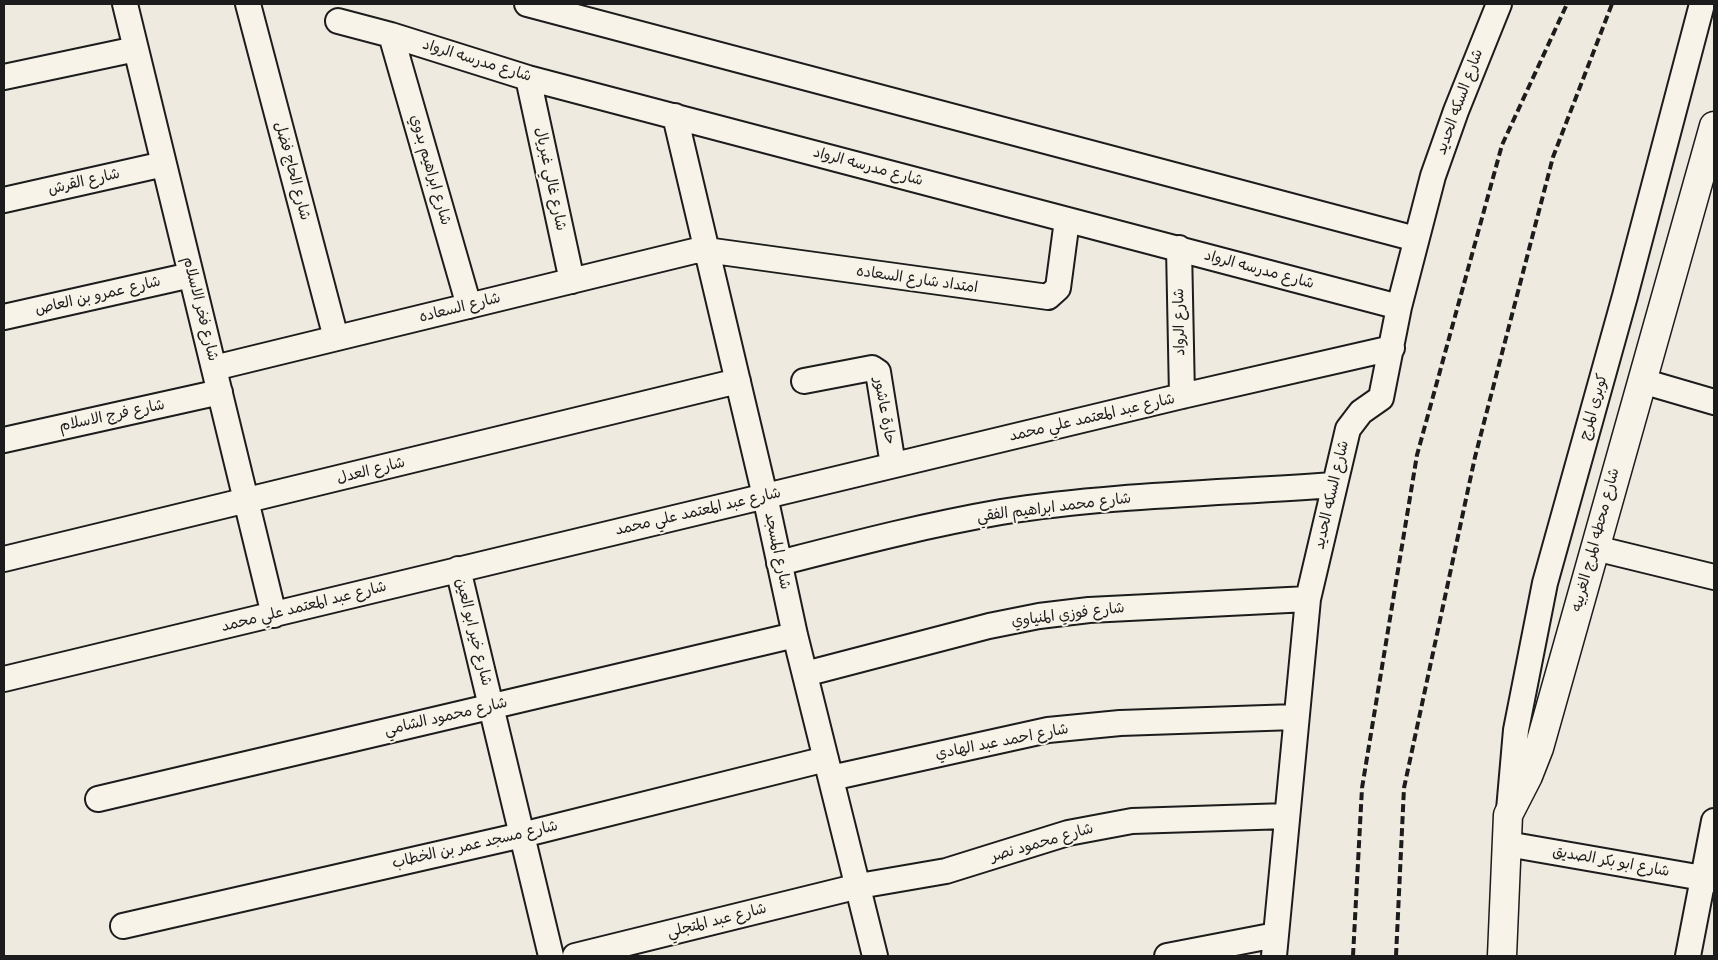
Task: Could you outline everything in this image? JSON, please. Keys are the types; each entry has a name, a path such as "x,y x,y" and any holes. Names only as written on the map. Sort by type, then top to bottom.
{"main road":[{"name":"شارع محطه المرج الغربيه","path":"1502,956 1508,815 1528,776 1539,748 1714,126"}],"street":[{"name":"شارع فخر الاسلام","path":"124,4 274,615"},
{"name":"شارع الحاج فضل","path":"248,4 336,338"},
{"path":"527,4 1416,239"},
{"name":"شارع السكه الحديد","path":"1275,946 1295,717 1308,599 1334,485 1348,429 1361,412 1381,398 1399,307 1433,176 1456,111 1499,4"},
{"name":"كوبرى المرج","path":"1508,815 1516,730 1546,583 1625,296 1698,7"},
{"name":"شارع مدرسه الرواد","path":"338,21 391,35 528,78 1399,307"},
{"name":"شارع ابراهيم بدوي","path":"391,35 469,306"},
{"path":"4,77 136,49"},
{"name":"شارع غالي غبريال","path":"528,78 572,281"},
{"name":"شارع المسجد","path":"675,116 765,496 795,635 875,956"},
{"name":"شارع القرش","path":"4,200 164,164"},
{"name":"امتداد شارع السعاده","path":"706,250 1043,298 1052,295 1058,288 1067,220"},
{"name":"شارع الرواد","path":"1179,248 1182,396"},
{"name":"شارع السعاده","path":"214,368 694,251 706,250"},
{"name":"شارع عمرو بن العاص","path":"4,317 192,275"},
{"name":"شارع عبد المعتمد علي محمد","path":"4,679 1182,396 1392,348"},
{"name":"حارة عاشور","path":"804,381 872,368 878,372 893,465"},
{"name":"شارع العدل","path":"4,559 247,502 738,381"},
{"path":"1642,381 1714,402"},
{"name":"شارع فرج الاسلام","path":"4,440 220,392"},
{"name":"شارع محمد ابراهيم الفقي","path":"779,563 931,525 1002,512 1074,503 1334,485"},
{"path":"1595,548 1714,577"},
{"name":"شارع خير ابو العين","path":"458,569 551,956"},
{"name":"شارع فوزي المنياوي","path":"805,674 989,626 1039,616 1089,610 1308,599"},
{"name":"شارع محمود الشامي","path":"98,799 795,635"},
{"name":"شارع احمد عبد الهادي","path":"829,768 1048,730 1120,723 1295,717"},
{"name":"شارع مسجد عمر بن الخطاب","path":"122,926 522,835 829,768"},
{"name":"شارع محمود نصر","path":"859,886 946,870 1068,833 1132,821 1287,816"},
{"path":"1688,956 1708,879 1714,820"},
{"name":"شارع ابو بكر الصديق","path":"1507,844 1708,879"},
{"name":"شارع عبد المتجلي","path":"575,956 859,886"},
{"path":"1167,956 1275,946"}],"railway":[{"path":"1353,956 1362,788 1417,455 1502,145 1567,4"},
{"path":"1396,956 1404,788 1475,457 1553,157 1612,4"}]}
